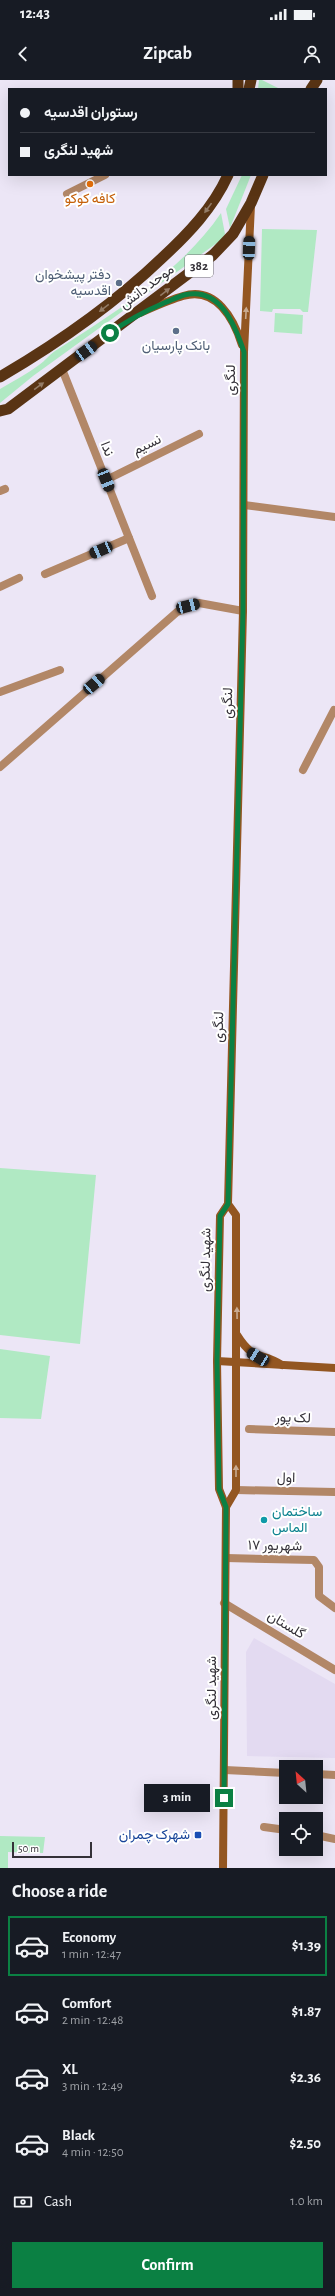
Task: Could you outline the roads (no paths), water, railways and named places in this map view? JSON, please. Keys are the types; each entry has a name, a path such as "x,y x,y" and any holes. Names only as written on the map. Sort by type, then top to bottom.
{"highway":[{"name":"موحد دانش","path":"0,377 52,346 113,301 145,274 194,226 223,187 228,176"},
{"name":"382","path":"251,203 263,176"},
{"name":"موحد دانش","path":"4,410 134,316 213,254 233,234 251,203"}],"main road":[{"name":"لنگری","path":"228,1204 243,611 244,352 251,203"},
{"path":"134,316 185,295 207,296 216,301 232,321 244,352"},
{"path":"226,1507 236,1490 238,1362 236,1215 228,1204"},
{"name":"شهید لنگری","path":"223,1868 225,1770 224,1603 226,1507 219,1489 217,1361 220,1216 228,1204"},
{"path":"237,1335 250,1352 258,1357 273,1359 282,1365"},
{"path":"217,1361 335,1368"}],"street":[{"path":"67,194 104,176"},
{"name":"ندا","path":"62,369 152,596"},
{"name":"نسیم","path":"106,480 199,434"},
{"path":"244,504 335,517"},
{"path":"45,574 129,538"},
{"path":"0,586 19,578"},
{"path":"0,768 177,612 199,603 243,611"},
{"path":"0,692 60,670"},
{"path":"303,770 335,710"},
{"name":"لک پور","path":"249,1429 335,1432"},
{"name":"اول","path":"236,1490 335,1492"},
{"name":"۱۷ شهریور","path":"226,1558 314,1560 319,1567 319,1596 335,1608"},
{"name":"گلستان","path":"224,1603 335,1670"},
{"path":"225,1770 279,1773"},
{"path":"323,1774 335,1775"},
{"path":"264,1827 279,1829"},
{"path":"323,1837 335,1839"}],"place":[{"name":"کافه کوکو","path":"90,184"},
{"name":"دفتر پیشخوان اقدسیه","path":"119,283"},
{"name":"بانک پارسیان","path":"176,331"},
{"name":"ساختمان الماس","path":"264,1520"},
{"name":"شهرک چمران","path":"198,1835"}]}
